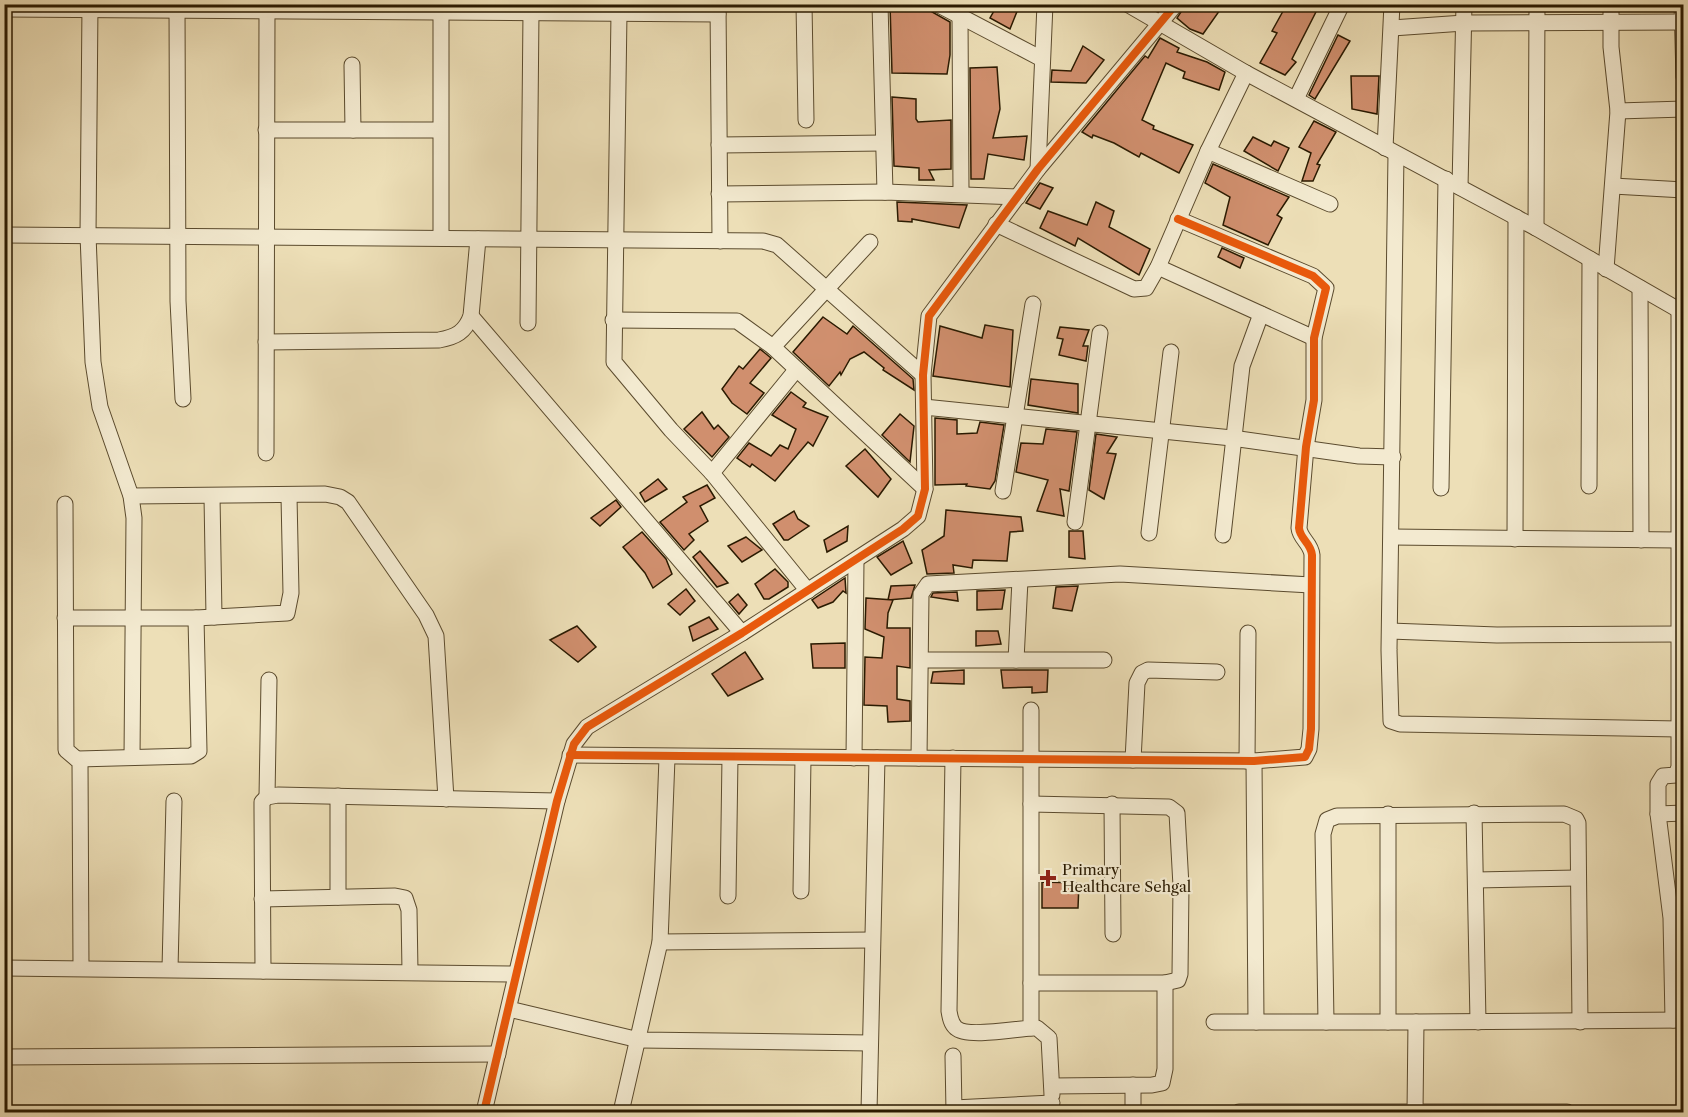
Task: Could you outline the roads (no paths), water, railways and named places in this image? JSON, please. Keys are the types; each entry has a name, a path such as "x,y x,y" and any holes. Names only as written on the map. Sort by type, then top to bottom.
{"street":[{"path":"804,4 806,120"},
{"path":"880,4 885,192"},
{"path":"937,4 1042,59"},
{"path":"1038,169 1045,4"},
{"path":"1127,4 1246,73 1536,228 1681,312 1678,540 1679,767 1676,775 1663,776 1659,780 1658,814 1671,918 1678,1020 1580,1023 1214,1022"},
{"path":"484,1113 557,801 574,744 587,727 808,591 903,529 918,516 925,489 923,375 929,316 1038,169 1176,4"},
{"path":"1296,99 1342,4"},
{"path":"1392,4 1393,457 1389,711 1395,724 1679,729"},
{"path":"1460,187 1464,4"},
{"path":"1536,228 1537,4"},
{"path":"1606,269 1618,111 1611,4"},
{"path":"1682,4 1683,77"},
{"path":"90,7 88,235 96,392 130,496 135,533 132,757"},
{"path":"4,9 90,7 619,14 718,9 720,241"},
{"path":"177,8 177,237 183,399"},
{"path":"266,453 267,10"},
{"path":"441,10 441,238"},
{"path":"528,323 531,12"},
{"path":"619,14 613,320 613,356 616,366 712,473 808,591"},
{"path":"960,16 961,193"},
{"path":"1392,27 1464,23 1682,22"},
{"path":"352,65 353,130"},
{"path":"996,224 1139,290 1146,288 1158,267 1208,151 1246,73"},
{"path":"1618,111 1683,109"},
{"path":"266,130 440,130"},
{"path":"719,145 883,143"},
{"path":"1208,151 1330,204"},
{"path":"1441,488 1446,179"},
{"path":"1613,186 1683,190"},
{"path":"719,194 885,192 961,193 1018,197"},
{"path":"1515,538 1516,218"},
{"path":"570,755 667,758 1251,761 1305,757 1310,749 1311,549 1301,536 1299,528 1306,447 1314,400 1314,338 1326,294 1324,284 1313,276 1178,219"},
{"path":"4,235 478,238 773,243 923,375"},
{"path":"266,342 440,340 454,337 462,331 471,316 478,238"},
{"path":"774,347 870,242"},
{"path":"1589,486 1590,259"},
{"path":"1158,267 1314,338"},
{"path":"1640,288 1641,540"},
{"path":"1003,491 1032,304"},
{"path":"1223,535 1232,438 1244,356 1261,314"},
{"path":"471,316 742,633"},
{"path":"613,320 729,320 744,326 774,347 925,489"},
{"path":"1075,522 1086,423 1100,333"},
{"path":"1149,532 1171,352"},
{"path":"712,473 796,370"},
{"path":"924,407 1232,438 1359,456 1393,457"},
{"path":"130,496 333,494 348,502 429,621 436,636 446,799"},
{"path":"212,496 214,617"},
{"path":"65,618 196,618 282,615 289,609 289,496"},
{"path":"64,504 66,750 68,754 78,759 191,756 200,751 196,618"},
{"path":"1392,537 1678,540"},
{"path":"854,758 856,560"},
{"path":"919,758 921,594 928,584 1120,574 1311,585"},
{"path":"1016,660 1020,579"},
{"path":"1390,631 1508,635 1680,634"},
{"path":"1248,633 1256,1022"},
{"path":"921,660 1104,660"},
{"path":"1133,760 1137,683 1142,673 1148,670 1217,672"},
{"path":"262,971 262,802 267,797 269,680"},
{"path":"1031,710 1031,1028"},
{"path":"728,896 730,757"},
{"path":"621,1113 660,942 667,758"},
{"path":"801,891 802,758"},
{"path":"869,1113 877,758"},
{"path":"953,758 949,1011 951,1021 961,1031 1037,1028 1049,1038 1052,1108 954,1110 953,1056"},
{"path":"78,759 81,772 81,968"},
{"path":"338,796 338,897"},
{"path":"267,797 338,796 557,801"},
{"path":"170,969 174,801"},
{"path":"1031,804 1169,807 1177,813 1181,886 1180,974 1178,980 1031,984"},
{"path":"1112,804 1113,934"},
{"path":"1326,1022 1324,826 1327,820 1337,816 1474,813 1564,814 1576,819 1578,823 1580,1023"},
{"path":"1474,813 1478,1022"},
{"path":"1658,814 1683,813"},
{"path":"1388,814 1388,1022"},
{"path":"1476,879 1578,878"},
{"path":"262,899 405,898 409,910 410,972"},
{"path":"660,942 872,940"},
{"path":"4,968 516,974"},
{"path":"1052,1086 1159,1085 1164,1078 1165,982"},
{"path":"509,1009 639,1040 870,1043"},
{"path":"1414,1112 1416,1022"},
{"path":"4,1057 498,1054"},
{"path":"1133,1085 1133,1113"},
{"path":"1239,1112 1567,1113"}],"place":[{"name":"Primary Healthcare Sehgal","path":"1048,878"}]}
